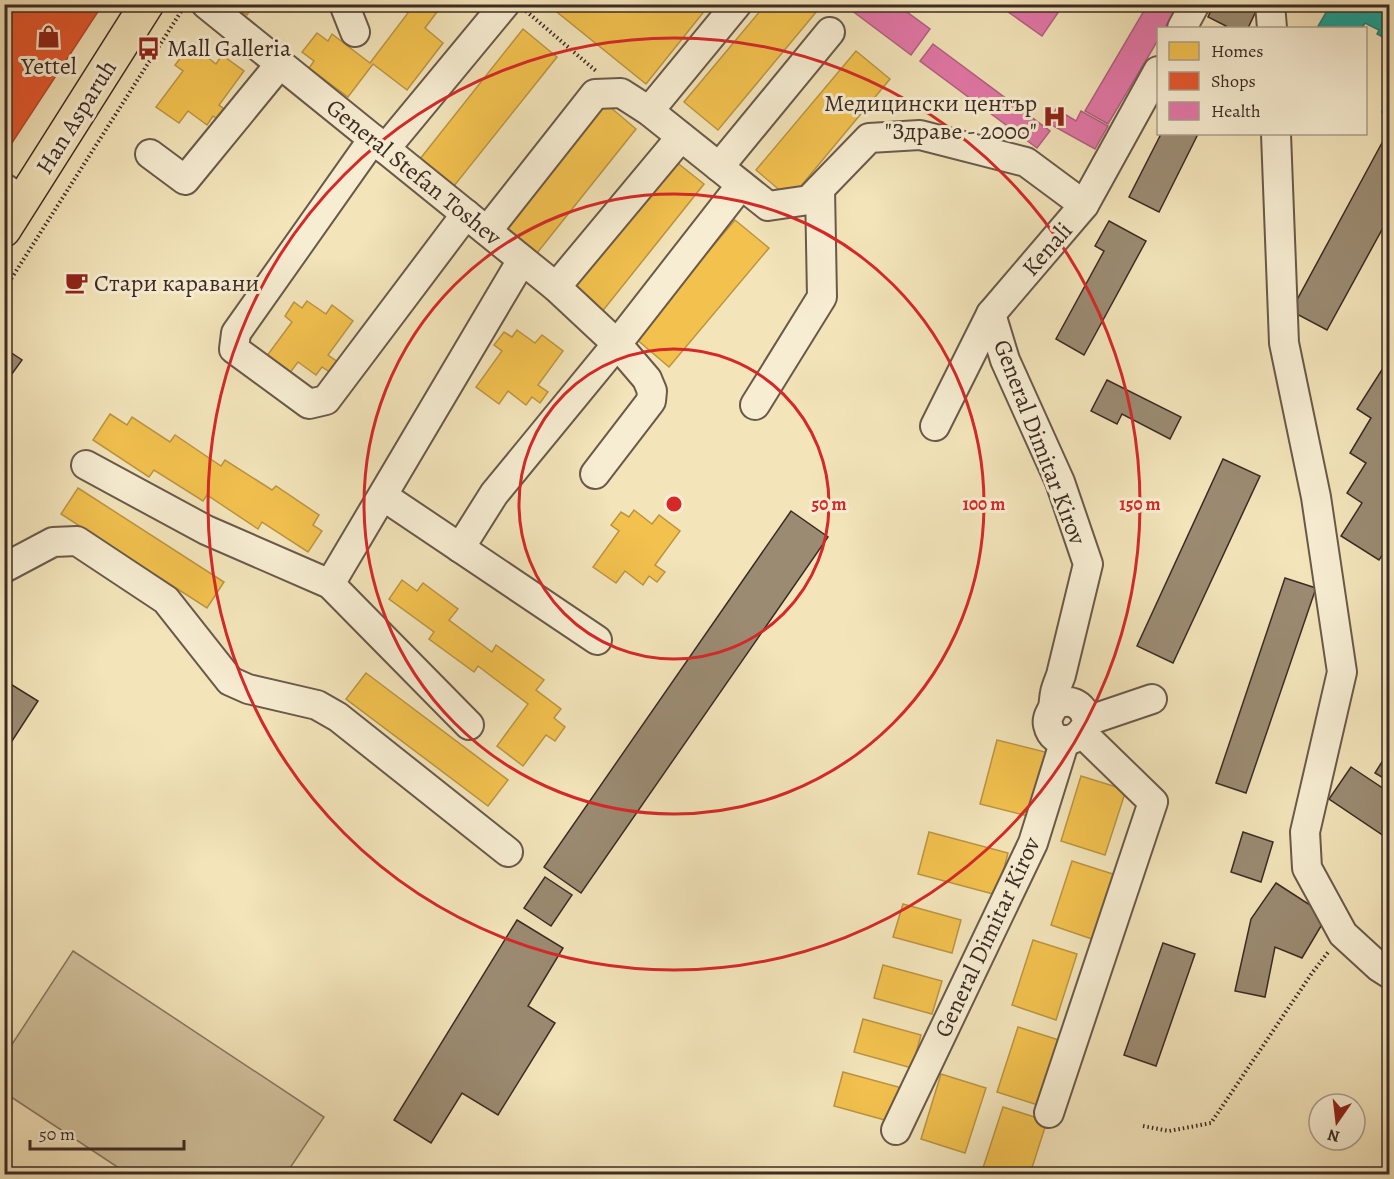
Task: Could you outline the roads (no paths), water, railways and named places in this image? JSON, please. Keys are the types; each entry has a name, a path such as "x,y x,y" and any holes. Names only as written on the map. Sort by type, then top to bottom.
{"main road":[{"name":"Han Asparuh","path":"4,230 14,194 147,4"}],"street":[{"name":"General Stefan Toshev","path":"206,4 556,287 618,344 647,379 652,391 651,401 595,474"},
{"path":"344,4 355,32"},
{"path":"505,4 379,144 236,333 234,349 309,404 326,400 476,223 596,94 621,93 649,111 768,206 809,200 869,138 920,135 1026,162 1084,205"},
{"path":"649,111 737,4"},
{"path":"1183,27 1195,4"},
{"path":"1270,4 1272,27"},
{"path":"718,166 830,32"},
{"path":"150,154 185,180 280,64"},
{"name":"Kenali","path":"935,426 992,314 1084,205 1157,73"},
{"path":"1276,135 1284,343 1316,497 1342,672 1305,832 1306,868 1343,934 1389,974"},
{"path":"556,287 681,137"},
{"path":"460,548 494,494 618,344 741,185"},
{"path":"755,405 822,297 820,189"},
{"path":"330,584 522,260"},
{"name":"General Dimitar Kirov","path":"896,1130 1033,843 1073,721 1061,675 1088,564 1060,482 1005,360 992,314"},
{"path":"86,465 206,530 330,584 469,724"},
{"path":"383,496 597,640"},
{"path":"4,568 53,542 77,541 166,600 230,681 248,689 317,705 338,717 508,852"},
{"path":"1049,1113 1153,802 1073,721 1152,699"}],"place":[{"name":"Yettel","path":"49,36"},
{"name":"Mall Galleria","path":"149,48"},
{"name":"Медицински център \"Здраве - 2000\"","path":"1055,117"},
{"name":"Стари каравани","path":"76,283"}]}
